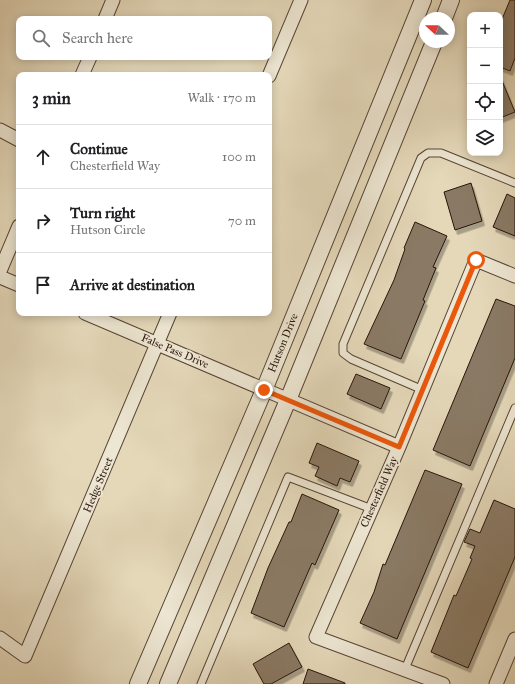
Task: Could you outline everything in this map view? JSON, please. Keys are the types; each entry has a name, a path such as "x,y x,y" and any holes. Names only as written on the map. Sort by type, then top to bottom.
{"street":[{"path":"106,16 113,0"},
{"path":"271,72 301,0"},
{"name":"Hutson Drive","path":"138,684 264,390 423,0"},
{"path":"446,12 451,0"},
{"path":"168,684 288,400 432,48"},
{"path":"83,72 89,60"},
{"path":"0,130 16,138"},
{"path":"0,271 16,233"},
{"name":"Chesterfield Way","path":"443,684 316,637 399,447 476,260 515,276"},
{"path":"0,277 16,284"},
{"name":"False Pass Drive","path":"92,316 399,447"},
{"name":"Hedge Street","path":"0,638 25,656 169,316"},
{"path":"496,684 515,639"}],"lane":[{"path":"423,390 351,359 343,353 343,344 421,158 428,153 441,153 515,183"},
{"path":"405,669 515,408"},
{"path":"200,684 288,477 372,509"}],"building":[{"path":"510,0 515,0 515,58 510,71 503,68 503,17"},
{"path":"503,83 515,112 503,117"},
{"path":"471,183 482,221 455,230 444,192"},
{"path":"507,194 515,198 515,236 493,227"},
{"path":"415,222 447,236 433,267 436,268 423,300 425,301 401,359 364,344 394,280 405,249 404,248"},
{"path":"496,299 515,306 515,358 470,466 433,450"},
{"path":"356,374 390,388 381,409 347,394"},
{"path":"317,443 359,461 350,482 340,478 337,486 315,476 319,467 309,463"},
{"path":"425,470 462,484 397,639 360,623 374,592 383,564 385,565"},
{"path":"302,494 339,510 315,565 312,563 284,627 251,613 268,568 289,522 291,522"},
{"path":"494,500 515,509 515,557 468,668 431,652 454,595 456,596 472,559 470,558 475,546 464,542 470,529 480,533"},
{"path":"289,643 302,667 271,684 264,684 253,664"},
{"path":"308,669 345,683 345,684 303,684"}],"route":[{"path":"264,390 399,447 476,260"}]}
